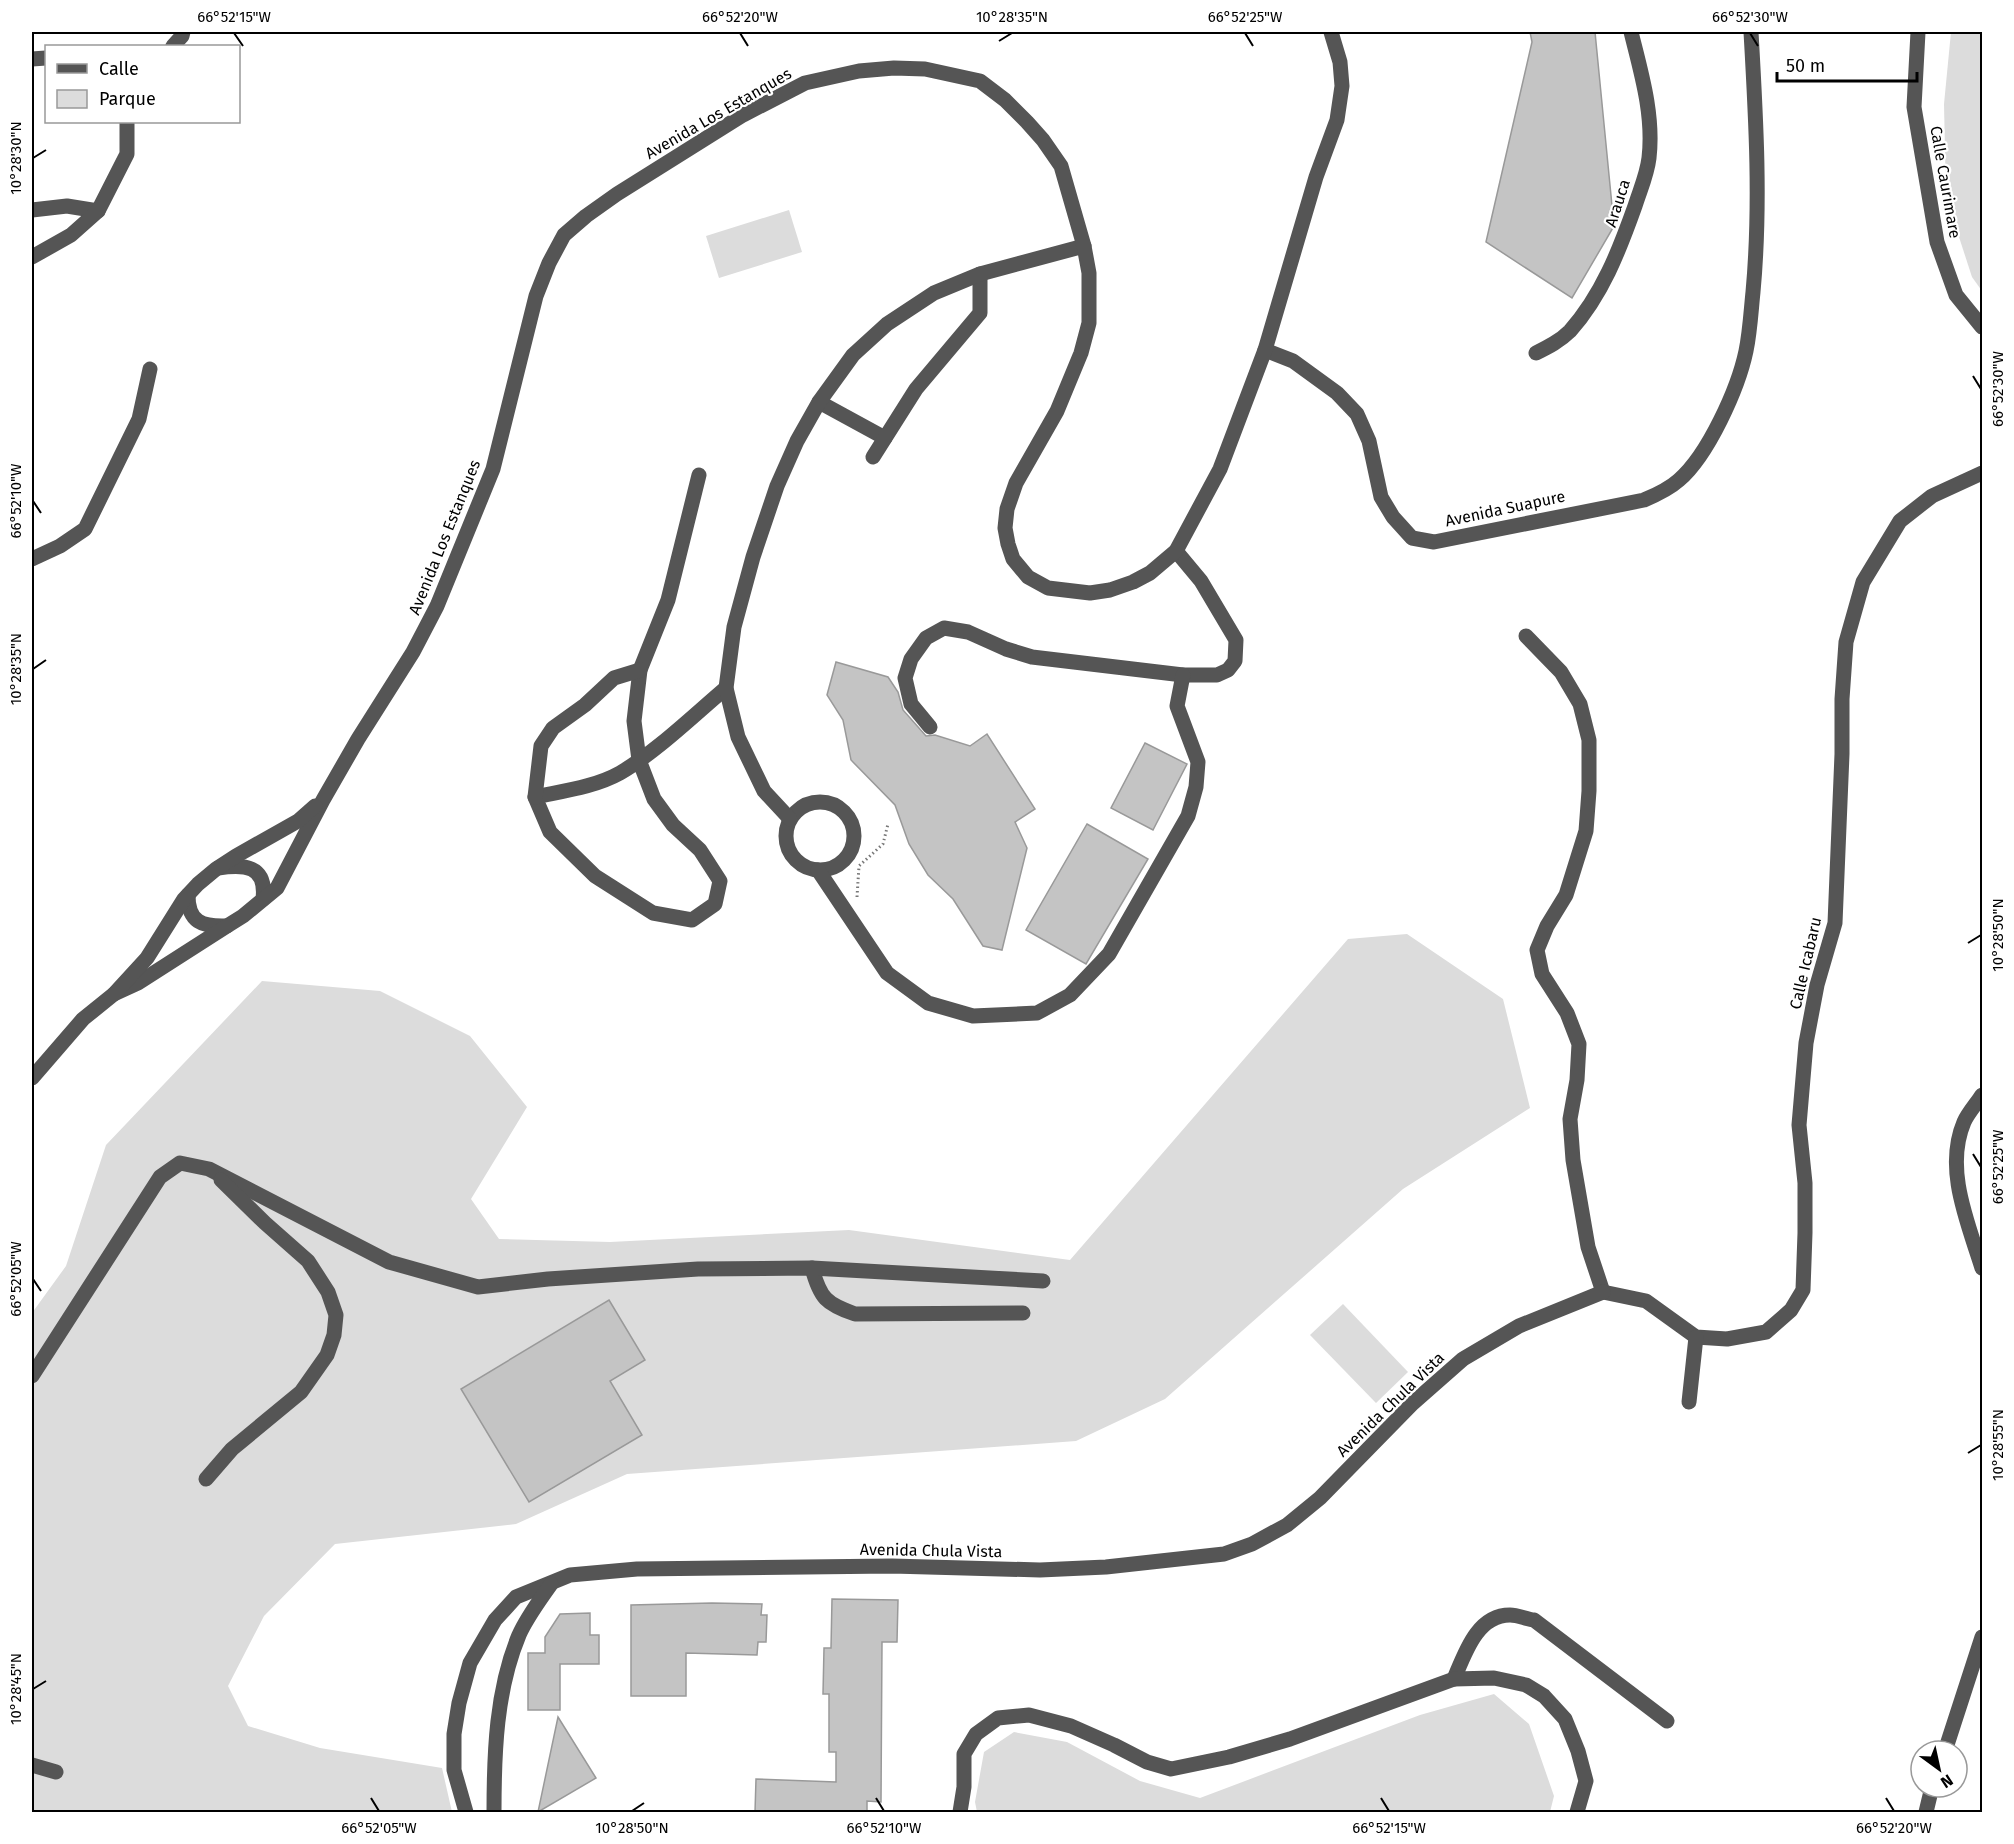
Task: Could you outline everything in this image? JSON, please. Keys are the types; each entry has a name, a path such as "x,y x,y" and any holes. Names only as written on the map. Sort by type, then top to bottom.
{"street":[{"path":"174,45 183,32"},
{"path":"1265,350 1316,177 1337,120 1342,86 1340,62 1331,32"},
{"name":"Arauca","path":"1536,353 1552,345 1569,332 1607,277 1643,184 1649,157 1648,109 1631,32"},
{"name":"Avenida Suapure","path":"1265,350 1293,361 1337,393 1357,414 1369,441 1381,496 1393,517 1412,538 1434,542 1644,500 1679,481 1695,464 1707,444 1732,390 1746,351 1758,240 1758,171 1751,32"},
{"name":"Calle Caurimare","path":"1918,32 1914,107 1937,242 1956,295 1983,327"},
{"name":"Avenida Los Estanques","path":"114,994 138,983 226,926 277,888 323,800 413,652 437,606 493,469 536,296 549,263 564,235 616,194 743,115 805,83 859,71 894,68 925,69 980,81 1005,100 1027,122 1061,166 1084,246 1089,273 1089,323 1081,353 1058,411 1016,483 1007,509 1005,528 1013,559 1029,577 1048,588 1090,593 1110,590 1150,573 1176,551 1220,469 1265,350"},
{"path":"32,257 71,235 98,211 127,154 128,123"},
{"path":"32,210 67,206 98,211"},
{"path":"790,819 764,791 738,737 726,688 734,627 753,557 781,477 797,441 819,402 853,355 887,324 934,293 980,274 1084,246"},
{"path":"873,457 916,389 980,313 980,274"},
{"path":"32,559 60,546 85,529 139,419 150,369"},
{"path":"819,402 885,438"},
{"name":"Calle Icabaru","path":"1696,1337 1726,1339 1766,1332 1791,1310 1803,1290 1805,1183 1799,1125 1806,1043 1817,985 1835,923 1846,642 1863,582 1900,521 1932,496 1983,473"},
{"path":"640,670 614,678 585,705 553,728 541,746 535,797 550,832 595,876 653,913 692,920 715,904 720,881 700,850 673,825 654,799 639,760 634,721 640,670 668,600 699,475"},
{"path":"930,727 911,704 905,678 911,659 926,638 944,628 968,632 1006,650 1032,657 1184,675 1217,675 1228,670 1235,661 1236,640 1201,581 1176,551"},
{"path":"1526,636 1561,672 1580,704 1589,740 1586,831 1566,896 1547,926 1537,950 1542,974 1567,1013 1579,1044 1577,1080 1570,1119 1588,1247 1603,1292 1646,1301 1696,1337 1689,1402"},
{"path":"818,870 887,973 928,1003 973,1016 1037,1013 1070,995 1109,954 1188,816 1196,787 1198,762 1177,706 1184,675"},
{"path":"535,797 576,789 619,773 639,760 726,688"},
{"name":"Avenida Los Estanques","path":"32,1078 82,1019 114,994 147,958 188,895 216,868 298,821 323,800"},
{"path":"821,802 838,806 850,819 854,838 850,851 843,861 835,866 818,870 806,867 792,855 788,845 787,831 790,819 798,810 810,804 821,802"},
{"path":"216,868 243,866 257,872 262,880 263,899"},
{"path":"188,895 190,913 196,921 215,927 226,926"},
{"path":"1983,1095 1964,1121 1955,1157 1963,1206 1983,1268"},
{"path":"32,1376 160,1177 180,1163 210,1169 389,1262 478,1287 548,1279 698,1269 812,1268 1043,1281"},
{"path":"206,1479 232,1449 302,1392 327,1355 334,1335 336,1315 328,1292 308,1261 210,1169"},
{"path":"812,1268 821,1295 833,1307 855,1314 1023,1313"},
{"name":"Avenida Chula Vista","path":"466,1812 454,1770 454,1734 470,1663 495,1620 516,1597 570,1575 637,1569 892,1566 1040,1570 1106,1567 1224,1554 1252,1544 1287,1525 1320,1498 1413,1403 1463,1359 1519,1326 1603,1292"},
{"path":"494,1812 494,1768 506,1670 520,1632 551,1584"},
{"path":"1454,1679 1473,1636 1489,1621 1509,1615 1526,1618 1534,1620 1667,1721"},
{"path":"1950,1739 1983,1637"},
{"path":"960,1812 964,1787 964,1754 976,1734 998,1718 1029,1715 1071,1726 1147,1762 1171,1769 1228,1757 1290,1739 1454,1679 1494,1678 1526,1685 1544,1696 1564,1719 1578,1751 1586,1781 1577,1812"},
{"path":"32,1765 56,1772"}],"path":[{"path":"855,926 859,867 883,844 888,824"}],"green space":[{"path":"1951,32 1982,32 1982,291 1972,277 1946,197 1944,104"},
{"path":"789,210 802,252 719,278 706,236"},
{"path":"1407,934 1503,999 1530,1108 1403,1189 1165,1399 1076,1441 627,1474 516,1524 335,1544 264,1616 228,1686 248,1726 320,1748 442,1768 452,1812 32,1812 32,1313 66,1266 106,1145 262,981 380,991 470,1036 527,1107 471,1199 499,1239 610,1242 849,1230 1070,1260 1348,939"},
{"path":"1343,1304 1408,1372 1376,1403 1310,1335"},
{"path":"1494,1694 1529,1724 1554,1796 1550,1812 977,1812 975,1802 984,1752 1014,1732 1067,1742 1140,1781 1200,1798 1420,1715"}],"building":[{"path":"1530,32 1595,32 1614,226 1572,298 1486,242 1532,42"},
{"path":"836,662 888,677 898,692 903,710 926,736 935,735 970,746 987,734 1035,809 1015,822 1027,848 1002,950 983,946 953,899 928,875 909,844 895,805 851,760 843,720 827,695"},
{"path":"1145,743 1187,764 1153,830 1111,808"},
{"path":"1087,824 1148,859 1086,964 1026,930"},
{"path":"609,1300 645,1360 610,1381 642,1435 529,1502 461,1389"},
{"path":"832,1599 898,1600 897,1642 882,1642 881,1802 867,1801 867,1812 755,1812 756,1779 836,1782 836,1752 829,1752 829,1694 823,1694 824,1648 831,1648"},
{"path":"762,1604 761,1615 767,1615 766,1642 758,1642 757,1655 686,1653 686,1696 631,1696 631,1605"},
{"path":"590,1613 590,1635 599,1635 599,1664 560,1664 560,1710 528,1710 528,1653 545,1653 545,1637 560,1614"},
{"path":"558,1717 596,1778 538,1812"}]}
